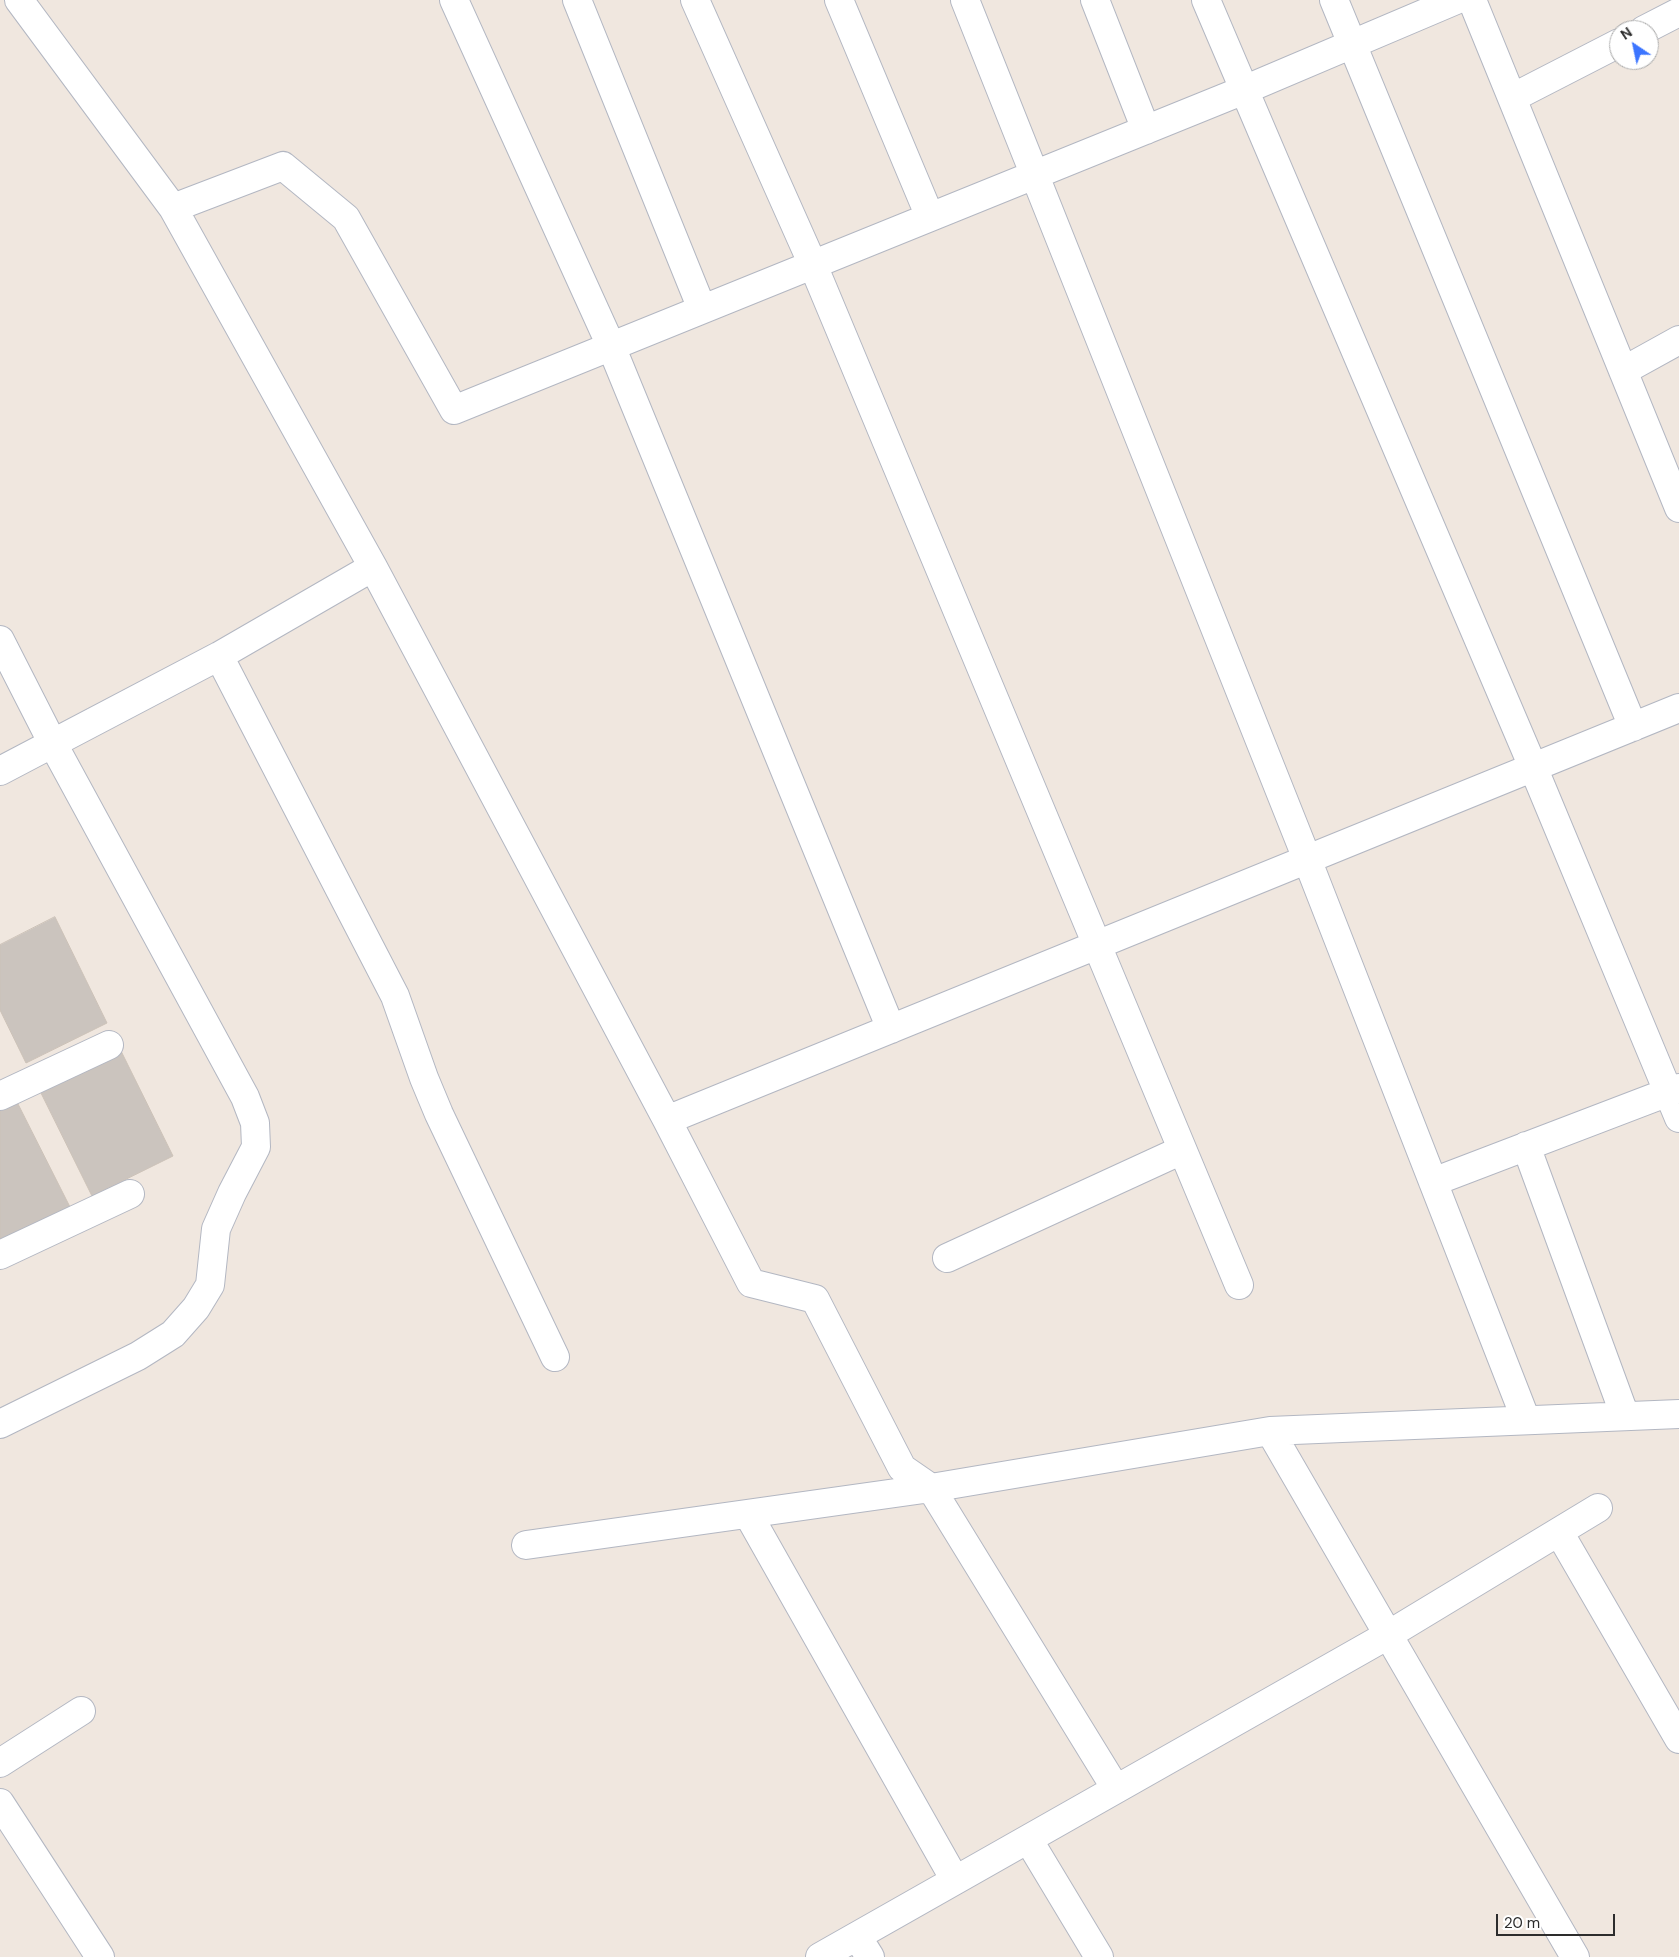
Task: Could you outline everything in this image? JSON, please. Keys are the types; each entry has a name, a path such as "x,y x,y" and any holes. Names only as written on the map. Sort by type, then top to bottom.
{"street":[{"path":"18,0 173,208 373,567 667,1120 751,1283 815,1299 902,1468 931,1488 1116,1789"},
{"path":"454,0 611,346 891,1029"},
{"path":"577,0 702,309"},
{"path":"695,0 813,265 1239,1285"},
{"path":"839,0 930,218"},
{"path":"965,0 1307,859 1526,1420"},
{"path":"1095,0 1146,130"},
{"path":"1206,0 1533,767 1674,1090 1679,1118"},
{"path":"1334,0 1632,727"},
{"path":"173,208 283,166 346,218 454,410 1244,90 1456,0"},
{"path":"1472,0 1679,508"},
{"path":"1659,22 1679,12"},
{"path":"1512,98 1609,48"},
{"path":"1623,371 1679,340"},
{"path":"0,771 218,656 373,567"},
{"path":"0,640 53,744 245,1096 255,1123 256,1147 216,1229 210,1285 196,1308 173,1334 138,1356 0,1424"},
{"path":"218,656 394,996 439,1114 555,1358"},
{"path":"667,1120 1679,708"},
{"path":"0,1096 109,1045"},
{"path":"1433,1182 1674,1090"},
{"path":"1526,1146 1626,1416"},
{"path":"947,1258 1182,1150"},
{"path":"0,1255 130,1194"},
{"path":"526,1545 931,1488 1270,1431 1679,1414"},
{"path":"1270,1431 1575,1957"},
{"path":"820,1957 864,1946 955,1880 1388,1635 1598,1508"},
{"path":"748,1514 955,1880"},
{"path":"1558,1532 1679,1739"},
{"path":"0,1763 81,1711"},
{"path":"0,1803 100,1957"},
{"path":"1028,1839 1099,1957"}],"building":[{"path":"55,917 107,1023 26,1063 0,1010 0,945"},
{"path":"121,1051 173,1156 92,1196 40,1091"},
{"path":"17,1102 70,1207 0,1242 0,1111"}]}
